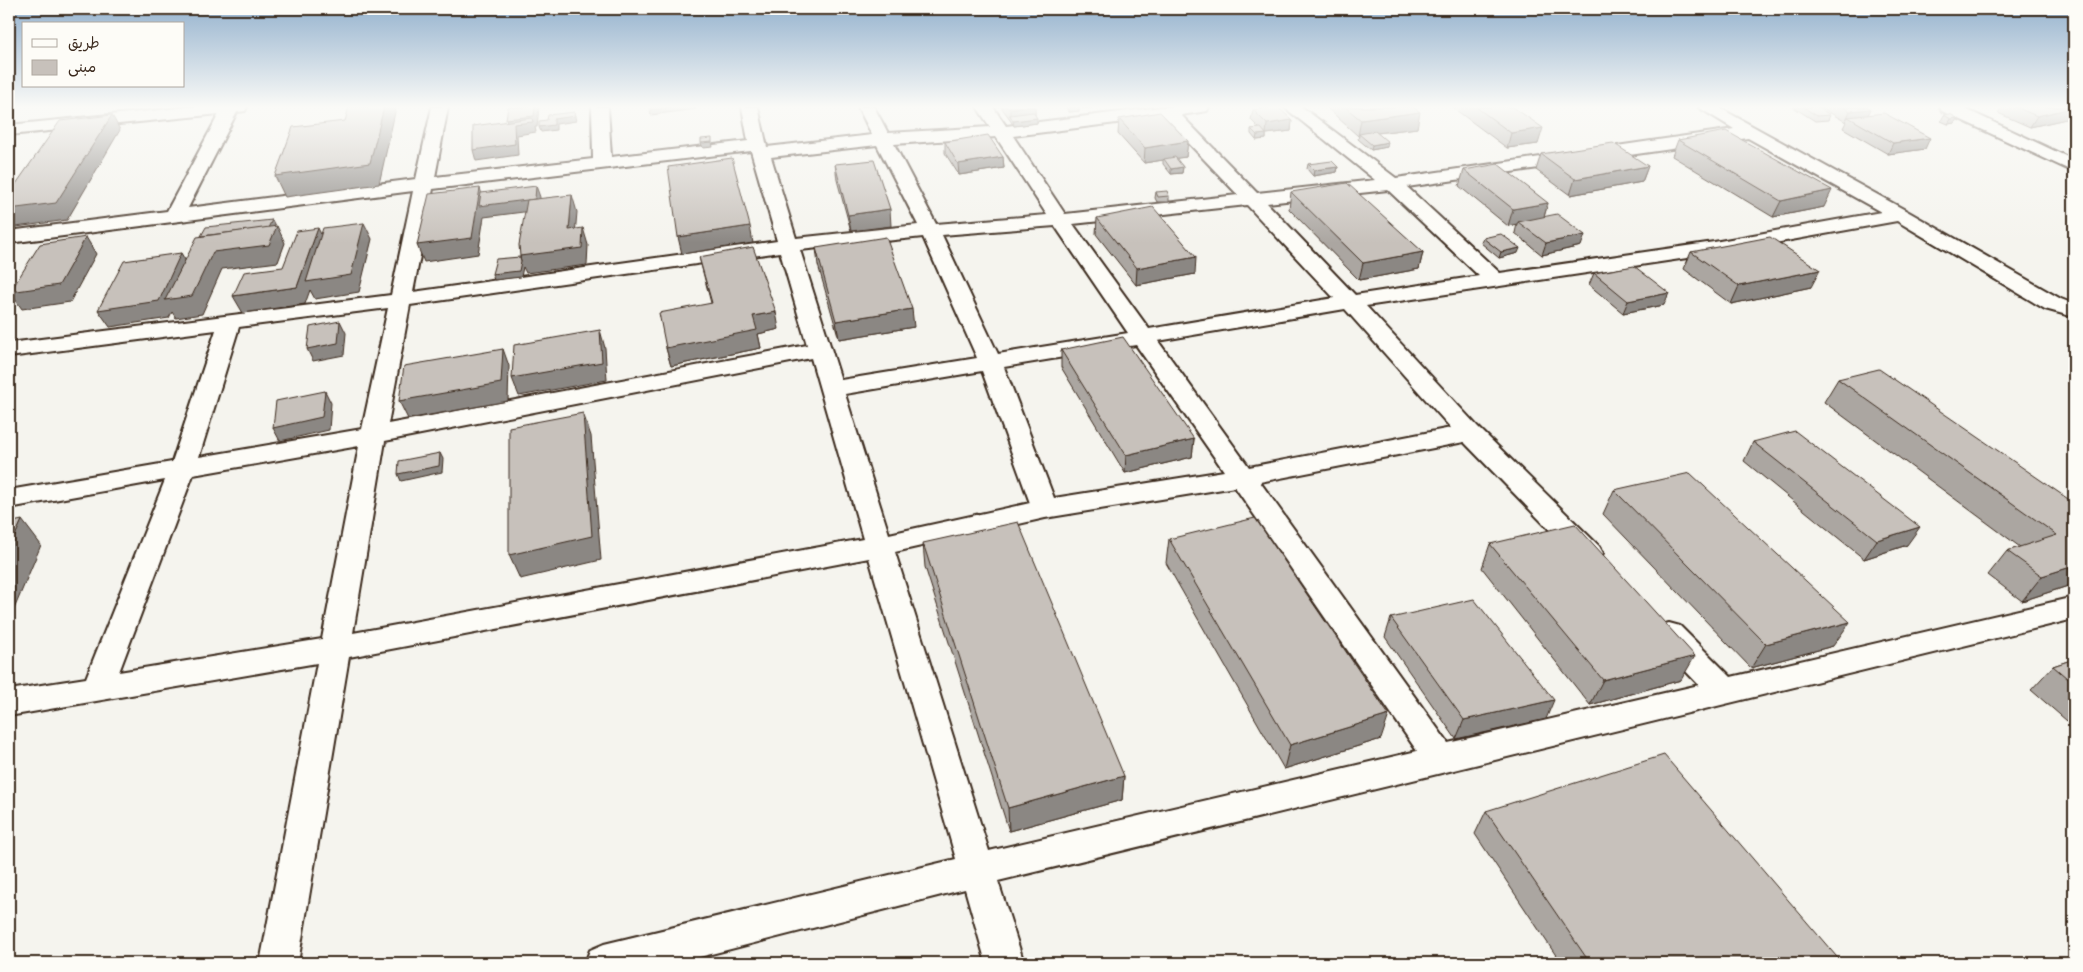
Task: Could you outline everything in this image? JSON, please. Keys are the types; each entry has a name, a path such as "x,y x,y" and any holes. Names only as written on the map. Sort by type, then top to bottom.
{"street":[{"path":"174,216 210,152"},
{"path":"279,963 337,648 373,436 431,152"},
{"path":"602,152 602,164"},
{"path":"9,237 424,184 724,152"},
{"path":"760,152 1005,963"},
{"path":"889,152 930,230 990,362 1045,509"},
{"path":"1015,152 1142,337 1441,759"},
{"path":"1207,152 1350,302 1469,433 1601,566"},
{"path":"1351,152 1392,184 1494,279"},
{"path":"11,353 788,245 930,230 1060,220 1392,184 1611,152"},
{"path":"1788,152 2053,304 2074,311"},
{"path":"2043,152 2074,167"},
{"path":"832,389 1350,302 1494,279 1714,248 1900,215"},
{"path":"97,689 183,468 230,322"},
{"path":"9,500 373,436 820,349"},
{"path":"9,703 337,648 880,546 1045,509 1242,477 1469,433"},
{"path":"604,963 976,870 2074,608"},
{"path":"1650,615 1726,692"}],"building":[{"path":"38,152 88,152 56,203 9,209 9,194"},
{"path":"284,152 373,152 370,163 275,176"},
{"path":"951,152 1000,152 1003,157 958,164"},
{"path":"1627,152 1648,166 1575,179 1541,154"},
{"path":"1699,152 1764,152 1832,190 1781,201"},
{"path":"1175,157 1183,167 1171,169 1164,159"},
{"path":"732,158 750,226 678,237 668,167"},
{"path":"874,160 890,209 848,215 835,164"},
{"path":"1332,161 1338,167 1314,170 1308,164"},
{"path":"1498,164 1548,203 1513,209 1464,170"},
{"path":"1347,183 1423,252 1363,263 1291,192"},
{"path":"536,186 535,199 479,206 481,193"},
{"path":"480,188 472,238 417,245 429,194"},
{"path":"1167,191 1169,196 1158,197 1156,192"},
{"path":"572,195 569,230 583,228 582,248 520,256 519,245 527,200"},
{"path":"1153,207 1196,257 1137,268 1097,218"},
{"path":"1557,214 1585,235 1546,243 1518,222"},
{"path":"272,220 268,228 201,236 206,227"},
{"path":"364,223 351,275 306,282 323,228"},
{"path":"277,226 269,245 213,252 192,296 165,300 197,237"},
{"path":"318,228 297,287 233,296 244,272 283,267 297,231"},
{"path":"1501,234 1520,248 1501,252 1483,238"},
{"path":"86,237 59,285 10,292 40,244"},
{"path":"886,237 912,309 836,321 816,248"},
{"path":"1770,237 1820,270 1739,286 1691,252"},
{"path":"753,247 776,312 753,316 757,330 666,348 659,313 712,303 699,257"},
{"path":"181,253 159,301 98,310 124,261"},
{"path":"520,257 519,271 492,274 496,259"},
{"path":"1634,266 1669,293 1628,301 1594,273"},
{"path":"340,321 338,343 307,349 310,327"},
{"path":"600,330 602,362 512,378 514,345"},
{"path":"1123,337 1194,439 1126,455 1061,350"},
{"path":"503,349 501,383 399,401 404,366"},
{"path":"1879,369 2074,503 2074,566 2042,576 2007,551 2057,535 1838,379"},
{"path":"325,391 322,417 273,428 276,401"},
{"path":"583,413 592,536 509,555 509,427"},
{"path":"1795,431 1920,527 1877,540 1753,442"},
{"path":"440,453 439,466 398,474 399,461"},
{"path":"1690,473 1850,622 1766,644 1614,490"},
{"path":"1255,518 1389,715 1290,745 1169,539"},
{"path":"22,520 9,549 9,523"},
{"path":"1018,522 1124,776 1008,808 923,543"},
{"path":"1575,524 1695,656 1603,680 1490,544"},
{"path":"1474,599 1554,700 1464,720 1391,618"},
{"path":"2074,659 2074,684 2053,666"},
{"path":"1664,755 1842,963 1590,963 1486,811"}]}
